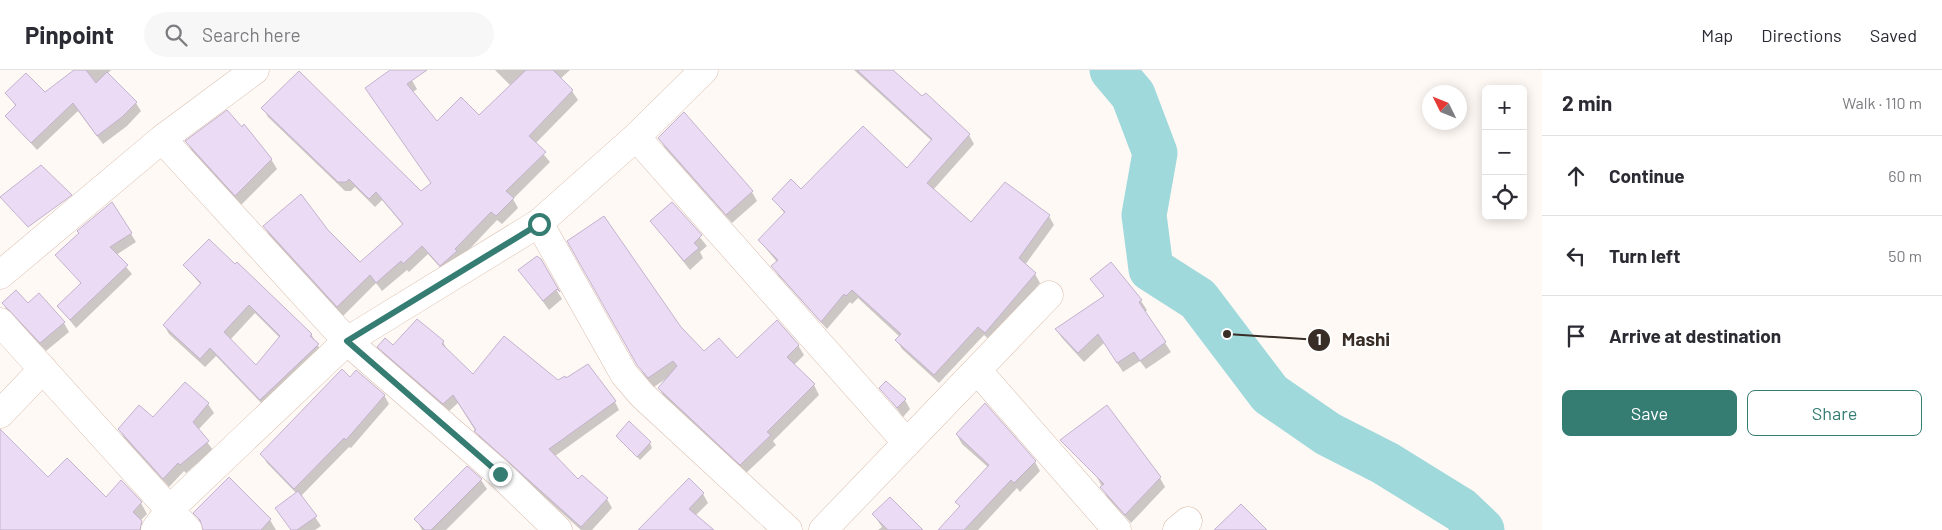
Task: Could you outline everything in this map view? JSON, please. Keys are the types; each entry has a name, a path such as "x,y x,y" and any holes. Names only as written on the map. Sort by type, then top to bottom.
{"street":[{"path":"0,275 162,140 255,70"},
{"path":"163,520 347,341 539,224 636,137 704,70"},
{"path":"636,137 907,443"},
{"path":"162,140 347,341 500,474 558,530"},
{"path":"539,224 624,374 642,395 788,530"},
{"path":"824,530 1049,295"},
{"path":"0,322 43,370 163,520 188,530"},
{"path":"0,414 43,370"},
{"path":"977,370 1117,530"}],"building":[{"path":"74,70 86,70 96,83 107,72 137,102 122,117 97,136 73,103 31,143 5,116 16,105 5,93 26,73 45,92"},
{"path":"390,70 427,70 407,84 437,121 461,97 479,115 526,70 553,70 573,90 529,136 546,152 506,191 514,198 496,216 491,212 455,249 457,251 440,266 422,246 403,264 401,261 376,283 370,275 337,307 263,226 301,194 328,230 360,262 403,224 376,192 369,199 349,179 346,182 338,182 261,108 299,71 421,191 431,183 365,88"},
{"path":"857,70 893,70 922,96 926,93 970,134 927,183 971,222 1005,182 1050,215 1019,258 1036,273 985,333 978,327 934,375 895,340 901,334 852,290 846,296 844,294 821,322 771,266 778,260 758,240 785,212 772,199 791,179 801,189 863,126 907,168 932,139"},
{"path":"227,110 242,127 244,124 272,159 235,196 185,141"},
{"path":"684,112 753,191 726,215 658,138"},
{"path":"41,165 72,195 28,227 0,197"},
{"path":"112,202 132,233 110,247 128,265 70,320 57,306 81,283 55,255 79,233 77,231"},
{"path":"672,202 702,235 694,243 699,248 684,261 650,221"},
{"path":"604,216 681,327 704,351 719,338 737,358 777,320 799,345 787,357 815,384 767,432 771,435 740,465 658,388 677,366 673,361 648,378 637,365 567,241"},
{"path":"209,239 235,264 237,262 312,334 310,336 319,344 260,400 210,348 200,359 163,325 201,283 183,265","holes":["249,305 280,336 256,365 224,332"]},
{"path":"537,256 541,259 560,292 557,289 543,301 518,270"},
{"path":"1111,262 1142,300 1139,302 1166,342 1140,361 1134,352 1117,363 1098,334 1078,353 1055,329 1104,296 1090,279"},
{"path":"16,290 28,303 39,293 65,322 40,343 2,303"},
{"path":"417,319 444,341 442,344 473,374 504,336 558,380 565,376 566,378 588,364 616,401 549,449 578,479 582,475 608,498 581,527 474,431 476,430 453,395 443,404 377,347 385,338 393,345"},
{"path":"342,369 350,377 356,370 385,395 346,440 344,438 294,489 260,454"},
{"path":"886,381 906,399 897,408 879,388"},
{"path":"185,382 209,403 193,422 209,441 180,465 178,463 163,479 118,429 139,405 153,417"},
{"path":"985,403 1036,461 1014,483 1011,480 964,530 938,530 960,506 955,502 989,465 956,434"},
{"path":"1107,405 1161,477 1125,515 1100,487 1104,484 1060,440"},
{"path":"629,421 651,442 637,457 616,436"},
{"path":"0,429 48,477 67,458 106,497 121,480 142,502 133,512 142,521 140,530 0,530"},
{"path":"467,466 482,479 431,530 425,530 414,519"},
{"path":"229,477 271,519 261,530 203,530 200,520 193,513"},
{"path":"689,478 704,493 689,509 714,530 638,530"},
{"path":"298,491 317,516 297,530 291,530 275,508"},
{"path":"890,497 923,530 888,530 872,514"},
{"path":"1241,504 1267,530 1214,530"}],"waterway":[{"path":"1112,70 1133,95 1155,153 1144,215 1151,269 1198,299 1270,394 1328,434 1385,463 1461,510 1482,530"}],"place":[{"name":"Mashi","path":"1227,334"}],"route":[{"path":"500,474 347,341 539,224"}]}
